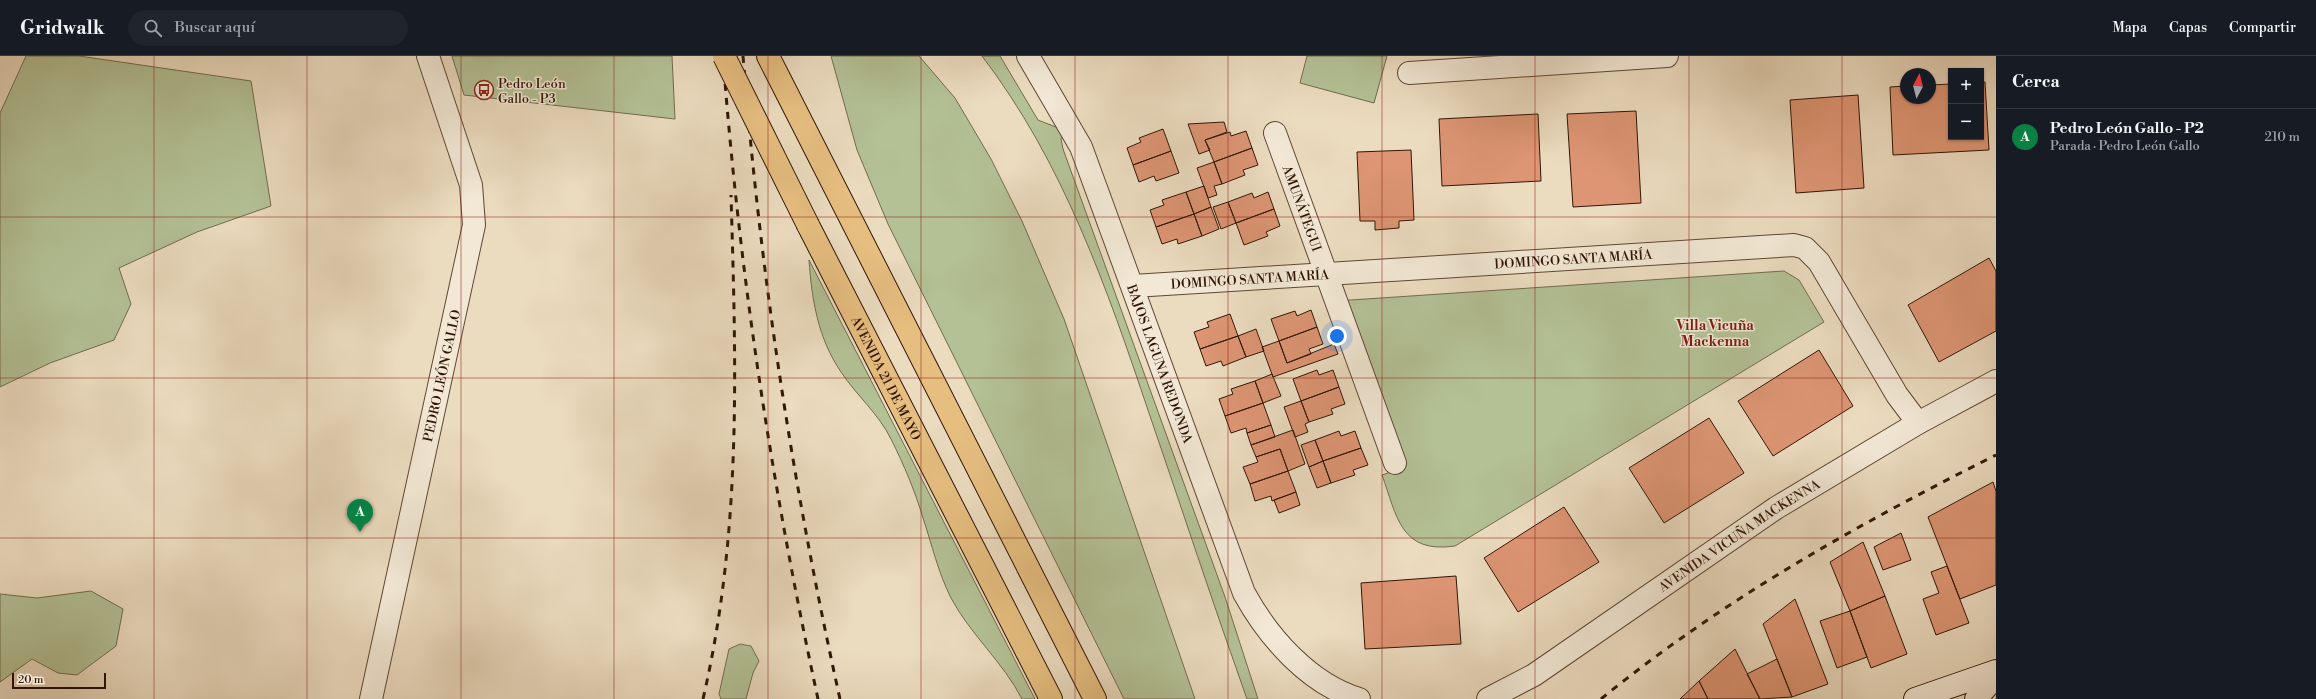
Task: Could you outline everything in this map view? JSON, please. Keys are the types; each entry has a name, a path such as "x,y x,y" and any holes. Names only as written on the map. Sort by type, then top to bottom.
{"main road":[{"name":"AVENIDA 21 DE MAYO","path":"724,56 808,225 1051,699"},
{"path":"768,56 807,136 1094,699"}],"street":[{"name":"PEDRO LEÓN GALLO","path":"371,699 474,225 474,204 469,179 428,56"},
{"name":"BAJOS LAGUNA REDONDA","path":"1028,56 1081,147 1244,593 1258,618 1286,651 1332,688 1359,699"},
{"path":"1409,73 1667,56"},
{"name":"AMUNÁTEGUI","path":"1275,134 1395,463"},
{"name":"DOMINGO SANTA MARÍA","path":"1133,286 1782,245 1804,248 1819,262 1898,394 1918,423"},
{"name":"AVENIDA VICUÑA MACKENNA","path":"1488,699 1534,675 1776,508 1918,423 1996,381"},
{"path":"1916,699 1996,671"},
{"path":"1976,699 1996,676"}],"green space":[{"path":"26,56 79,56 251,81 271,206 197,232 119,268 131,304 114,340 50,363 0,387 0,113"},
{"path":"452,56 672,56 675,119 464,95"},
{"path":"831,56 919,56 955,98 991,159 1022,221 1064,319 1195,699 1124,699 888,224 857,150"},
{"path":"982,56 1000,56 1038,120 1066,131 1061,139 1063,149 1225,597 1258,699 1247,699 1117,319 1080,227 1036,139 1011,97"},
{"path":"1307,56 1387,56 1374,103 1300,83"},
{"path":"809,260 1035,699 1022,699 1006,673 967,624 951,598 939,568 913,488 891,439 880,421 841,372 827,346 814,304"},
{"path":"1784,271 1799,280 1824,322 1455,546 1437,547 1422,544 1412,538 1404,529 1397,518 1382,475 1397,470 1336,301"},
{"path":"91,591 123,609 116,646 77,675 58,673 32,659 0,682 0,594 37,598"},
{"path":"740,644 751,646 759,661 753,673 746,699 721,699 719,694 729,649"}],"building":[{"path":"1985,82 1989,150 1893,155 1890,87 1900,86 1900,104 1936,104 1936,85 1948,84 1948,140 1984,140"},
{"path":"1858,95 1864,188 1796,193 1790,100"},
{"path":"1636,111 1641,203 1573,207 1567,114"},
{"path":"1538,114 1541,181 1442,186 1439,119"},
{"path":"1224,122 1227,132 1205,140 1210,150 1199,154 1188,124"},
{"path":"1163,129 1171,151 1133,165 1127,148 1141,142 1139,138"},
{"path":"1246,131 1252,148 1214,162 1205,140 1230,132 1231,136"},
{"path":"1252,148 1258,165 1243,170 1245,175 1222,184 1214,162"},
{"path":"1411,150 1414,220 1399,221 1399,228 1375,230 1375,221 1360,221 1357,152"},
{"path":"1171,151 1179,173 1156,181 1154,176 1139,182 1133,165"},
{"path":"1214,162 1222,184 1214,186 1217,195 1208,198 1197,168"},
{"path":"1204,186 1211,207 1194,214 1186,192"},
{"path":"1186,192 1194,214 1156,227 1150,210 1164,205 1162,200"},
{"path":"1268,192 1274,209 1236,223 1228,202 1252,193 1254,198"},
{"path":"1228,202 1236,223 1221,229 1213,207"},
{"path":"1211,207 1219,229 1202,236 1194,214"},
{"path":"1274,209 1280,226 1266,232 1268,236 1244,245 1236,223"},
{"path":"1194,214 1202,236 1178,244 1177,239 1162,244 1156,227"},
{"path":"1989,258 1996,271 1996,331 1939,362 1908,305"},
{"path":"1311,310 1317,327 1279,341 1271,319 1295,311 1297,316"},
{"path":"1230,314 1238,336 1200,349 1194,332 1209,327 1207,322"},
{"path":"1317,327 1323,344 1309,349 1311,354 1287,363 1279,341"},
{"path":"1256,329 1264,351 1246,357 1238,336"},
{"path":"1238,336 1246,357 1223,366 1221,361 1206,366 1200,349"},
{"path":"1279,341 1287,363 1334,344 1338,354 1273,377 1262,347"},
{"path":"1819,350 1853,406 1773,456 1738,401"},
{"path":"1317,370 1319,375 1333,370 1339,387 1301,401 1293,379"},
{"path":"1272,374 1281,396 1263,403 1255,381"},
{"path":"1255,381 1263,403 1225,416 1219,399 1233,394 1231,389"},
{"path":"1339,387 1345,404 1331,409 1333,414 1309,422 1301,401"},
{"path":"1301,401 1309,422 1305,424 1308,432 1295,437 1284,407"},
{"path":"1263,403 1271,425 1247,433 1246,428 1231,433 1225,416"},
{"path":"1709,418 1744,473 1664,523 1629,468"},
{"path":"1271,425 1275,437 1251,445 1247,433"},
{"path":"1293,430 1305,464 1288,471 1280,449 1256,457 1251,445"},
{"path":"1339,431 1341,436 1355,431 1361,448 1323,461 1315,440"},
{"path":"1315,440 1323,461 1309,467 1301,445"},
{"path":"1361,448 1368,465 1353,470 1355,475 1331,483 1323,461"},
{"path":"1280,449 1288,471 1250,484 1243,467 1258,462 1256,457"},
{"path":"1323,461 1331,483 1317,488 1309,467"},
{"path":"1288,471 1296,492 1272,501 1271,496 1255,501 1250,484"},
{"path":"1993,482 1996,491 1996,585 1960,599 1928,517"},
{"path":"1296,492 1300,505 1279,513 1274,500"},
{"path":"1564,507 1599,562 1518,612 1484,558"},
{"path":"1901,533 1911,560 1883,570 1874,547"},
{"path":"1863,542 1885,596 1850,611 1830,562"},
{"path":"1947,566 1969,623 1936,635 1923,599 1939,593 1931,572"},
{"path":"1456,576 1461,644 1365,649 1361,583"},
{"path":"1885,596 1907,654 1871,668 1850,611"},
{"path":"1795,599 1828,684 1792,697 1763,624"},
{"path":"1850,611 1867,657 1837,668 1820,621"},
{"path":"1735,649 1760,699 1708,699 1699,681"},
{"path":"1777,659 1792,697 1760,699 1747,674"},
{"path":"1699,681 1708,699 1680,699"}],"railway":[{"path":"723,56 738,218 759,379 786,539 818,699"},
{"path":"743,56 759,218 780,379 807,540 840,699"},
{"path":"703,699 716,636 725,573 734,448 735,385 731,195"},
{"path":"1601,699 1694,629 1792,566 1893,508 1996,455"}],"place":[{"name":"Pedro León Gallo - P3","path":"484,90"},
{"name":"Pedro León Gallo - P2","path":"360,532"}],"district":[{"name":"Villa Vicuña Mackenna","path":"1715,334"}]}
